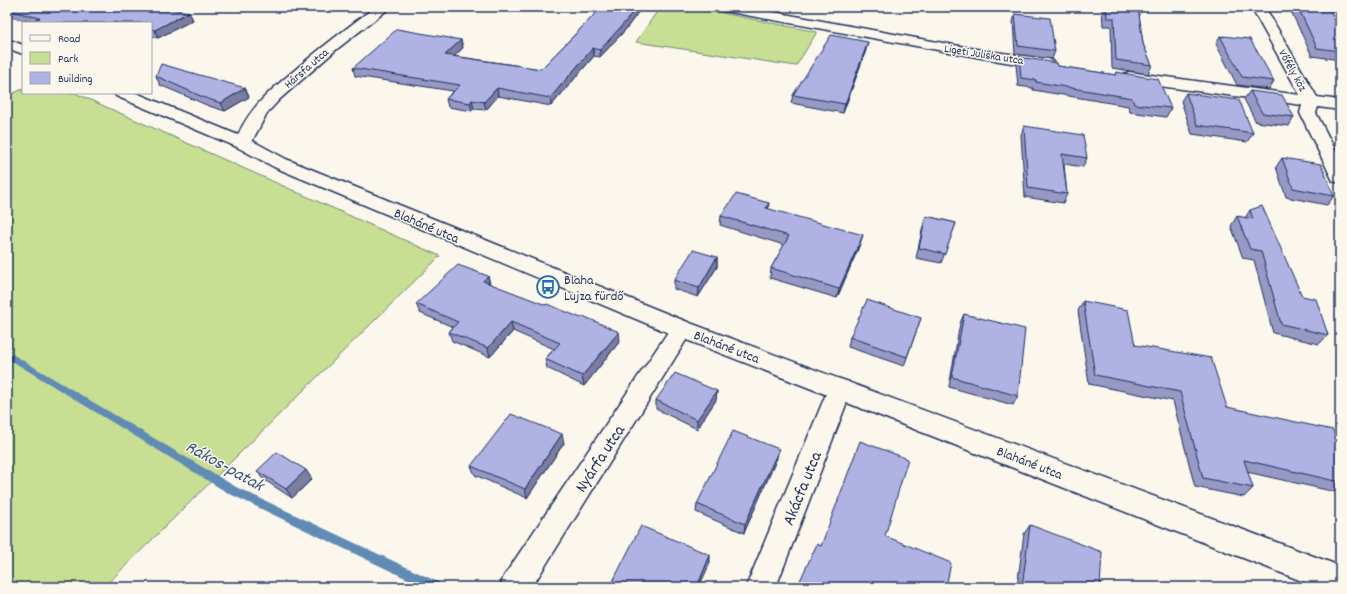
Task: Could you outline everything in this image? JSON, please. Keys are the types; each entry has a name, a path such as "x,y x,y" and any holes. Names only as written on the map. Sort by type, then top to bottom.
{"street":[{"name":"Hársfa utca","path":"243,143 248,131 260,111 274,96 332,46 384,7"},
{"name":"Ligeti Juliska utca","path":"724,7 987,55 1062,67"},
{"name":"Vőfély köz","path":"1258,7 1310,101 1308,113 1340,177"},
{"path":"7,43 22,50"},
{"path":"1116,75 1340,105"},
{"name":"Blaháné utca","path":"124,94 243,143 295,169 682,329 1340,581"},
{"name":"Nyárfa utca","path":"515,587 682,329"},
{"name":"Akácfa utca","path":"761,587 840,389"}],"green space":[{"path":"660,7 692,7 817,32 796,66 636,42"},
{"path":"22,89 22,94 77,94 440,256 104,587 7,587 7,96"}],"building":[{"path":"7,7 161,7 189,12 155,30 152,29 152,22 29,22 40,18 7,10"},
{"path":"602,7 636,7 626,21 600,50 593,48 550,98 497,88 484,102 472,100 470,103 446,99 460,85 353,68 397,29 461,40 445,55 541,69"},
{"path":"1106,7 1138,7 1143,44 1152,65 1116,60 1114,18 1107,18"},
{"path":"1298,7 1328,7 1340,29 1340,51 1317,48"},
{"path":"1015,14 1050,18 1055,51 1018,46"},
{"path":"831,35 868,42 845,104 793,95"},
{"path":"1220,36 1250,39 1274,81 1242,77"},
{"path":"1019,57 1057,63 1058,66 1116,75 1116,72 1158,79 1171,108 1134,104 1132,98 1036,82 1036,80 1021,78"},
{"path":"161,64 245,88 221,103 205,98 156,76"},
{"path":"1250,91 1282,95 1294,117 1262,113"},
{"path":"1186,93 1239,100 1253,133 1197,125"},
{"path":"1024,126 1083,135 1087,158 1062,154 1067,194 1028,188"},
{"path":"1282,158 1321,164 1334,196 1293,188"},
{"path":"736,194 769,203 766,208 863,235 839,289 771,268 789,236 721,216"},
{"path":"1262,206 1302,296 1316,299 1328,335 1281,324 1261,251 1250,249 1237,216 1253,219 1250,210"},
{"path":"926,216 956,223 945,254 919,248"},
{"path":"693,250 717,257 699,288 674,280"},
{"path":"458,265 488,276 483,281 581,318 583,316 619,332 582,376 545,359 560,343 511,322 488,348 449,332 458,322 416,304"},
{"path":"867,300 921,318 907,357 850,337"},
{"path":"1083,301 1128,310 1135,345 1211,358 1227,407 1333,430 1340,448 1340,482 1244,460 1253,488 1203,478 1180,392 1095,375"},
{"path":"964,314 1025,329 1018,396 952,377"},
{"path":"675,373 717,391 697,420 656,400"},
{"path":"511,414 562,434 525,489 471,466"},
{"path":"733,431 779,449 745,524 697,504"},
{"path":"860,441 908,459 885,536 951,563 946,587 797,587 817,544 821,546"},
{"path":"277,452 306,470 286,489 257,471"},
{"path":"1030,525 1102,552 1100,587 1022,587"},
{"path":"641,526 710,555 697,587 610,587"}],"waterway":[{"name":"Rákos-patak","path":"7,354 232,490 436,587"}],"place":[{"name":"Blaha Lujza fürdő","path":"548,287"}]}
